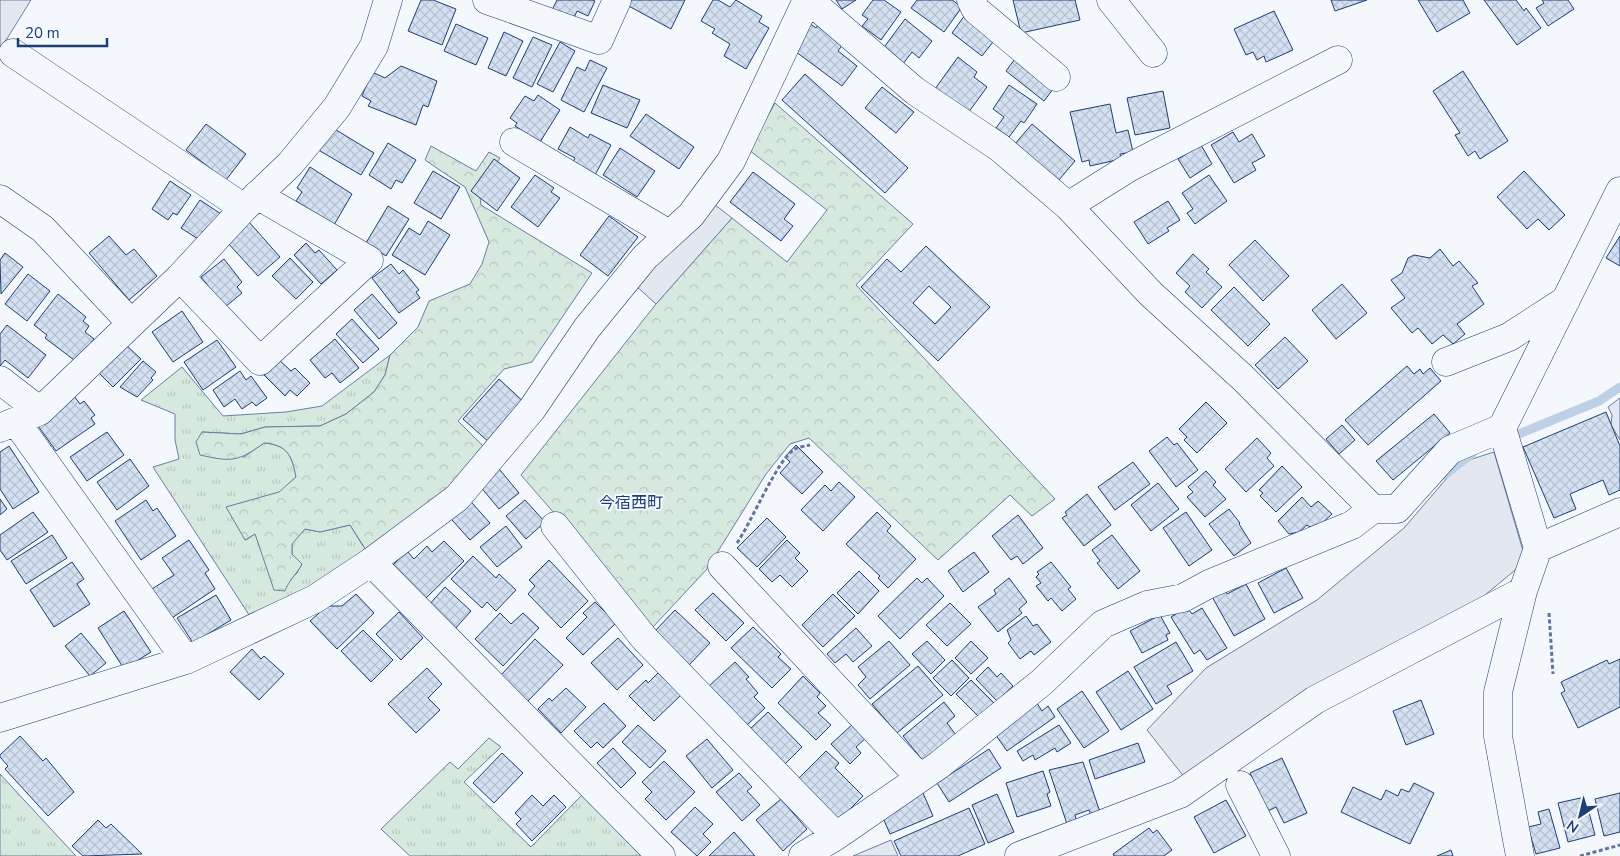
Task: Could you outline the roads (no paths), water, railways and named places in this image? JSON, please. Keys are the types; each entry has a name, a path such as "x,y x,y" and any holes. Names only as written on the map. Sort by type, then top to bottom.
{"street":[{"path":"19,421 131,323 180,277 250,202 290,164 337,108 374,46 388,0"},
{"path":"487,0 599,40 617,0"},
{"path":"0,718 186,660 315,599 371,562 456,498 532,409 587,328 645,257 691,215 731,161 808,0 915,91 1000,148 1068,206 1152,294 1243,378 1373,509"},
{"path":"971,0 976,10 1056,77"},
{"path":"1111,0 1153,53"},
{"path":"13,53 250,202 369,260 260,361 180,277"},
{"path":"1068,206 1130,167 1338,60"},
{"path":"514,142 669,234"},
{"path":"803,856 836,836 920,778 1042,682 1102,624 1147,605 1183,598 1209,584 1352,525 1373,509 1397,509 1450,450 1502,428 1620,191"},
{"path":"0,199 43,229 131,323"},
{"path":"1446,362 1509,337 1566,300"},
{"path":"0,380 19,421 186,660"},
{"path":"1502,428 1538,548 1522,591 1498,692 1498,736 1520,856"},
{"path":"1538,548 1620,512"},
{"path":"555,526 644,638 836,836"},
{"path":"371,562 661,856"},
{"path":"722,566 920,778"},
{"path":"1019,856 1180,794 1314,700 1522,591"},
{"path":"1240,785 1276,856"}],"waterway":[{"path":"1509,438 1599,401 1620,387"},
{"path":"1444,475 1472,454"}],"district":[{"name":"今宿西町","path":"631,502"}]}
